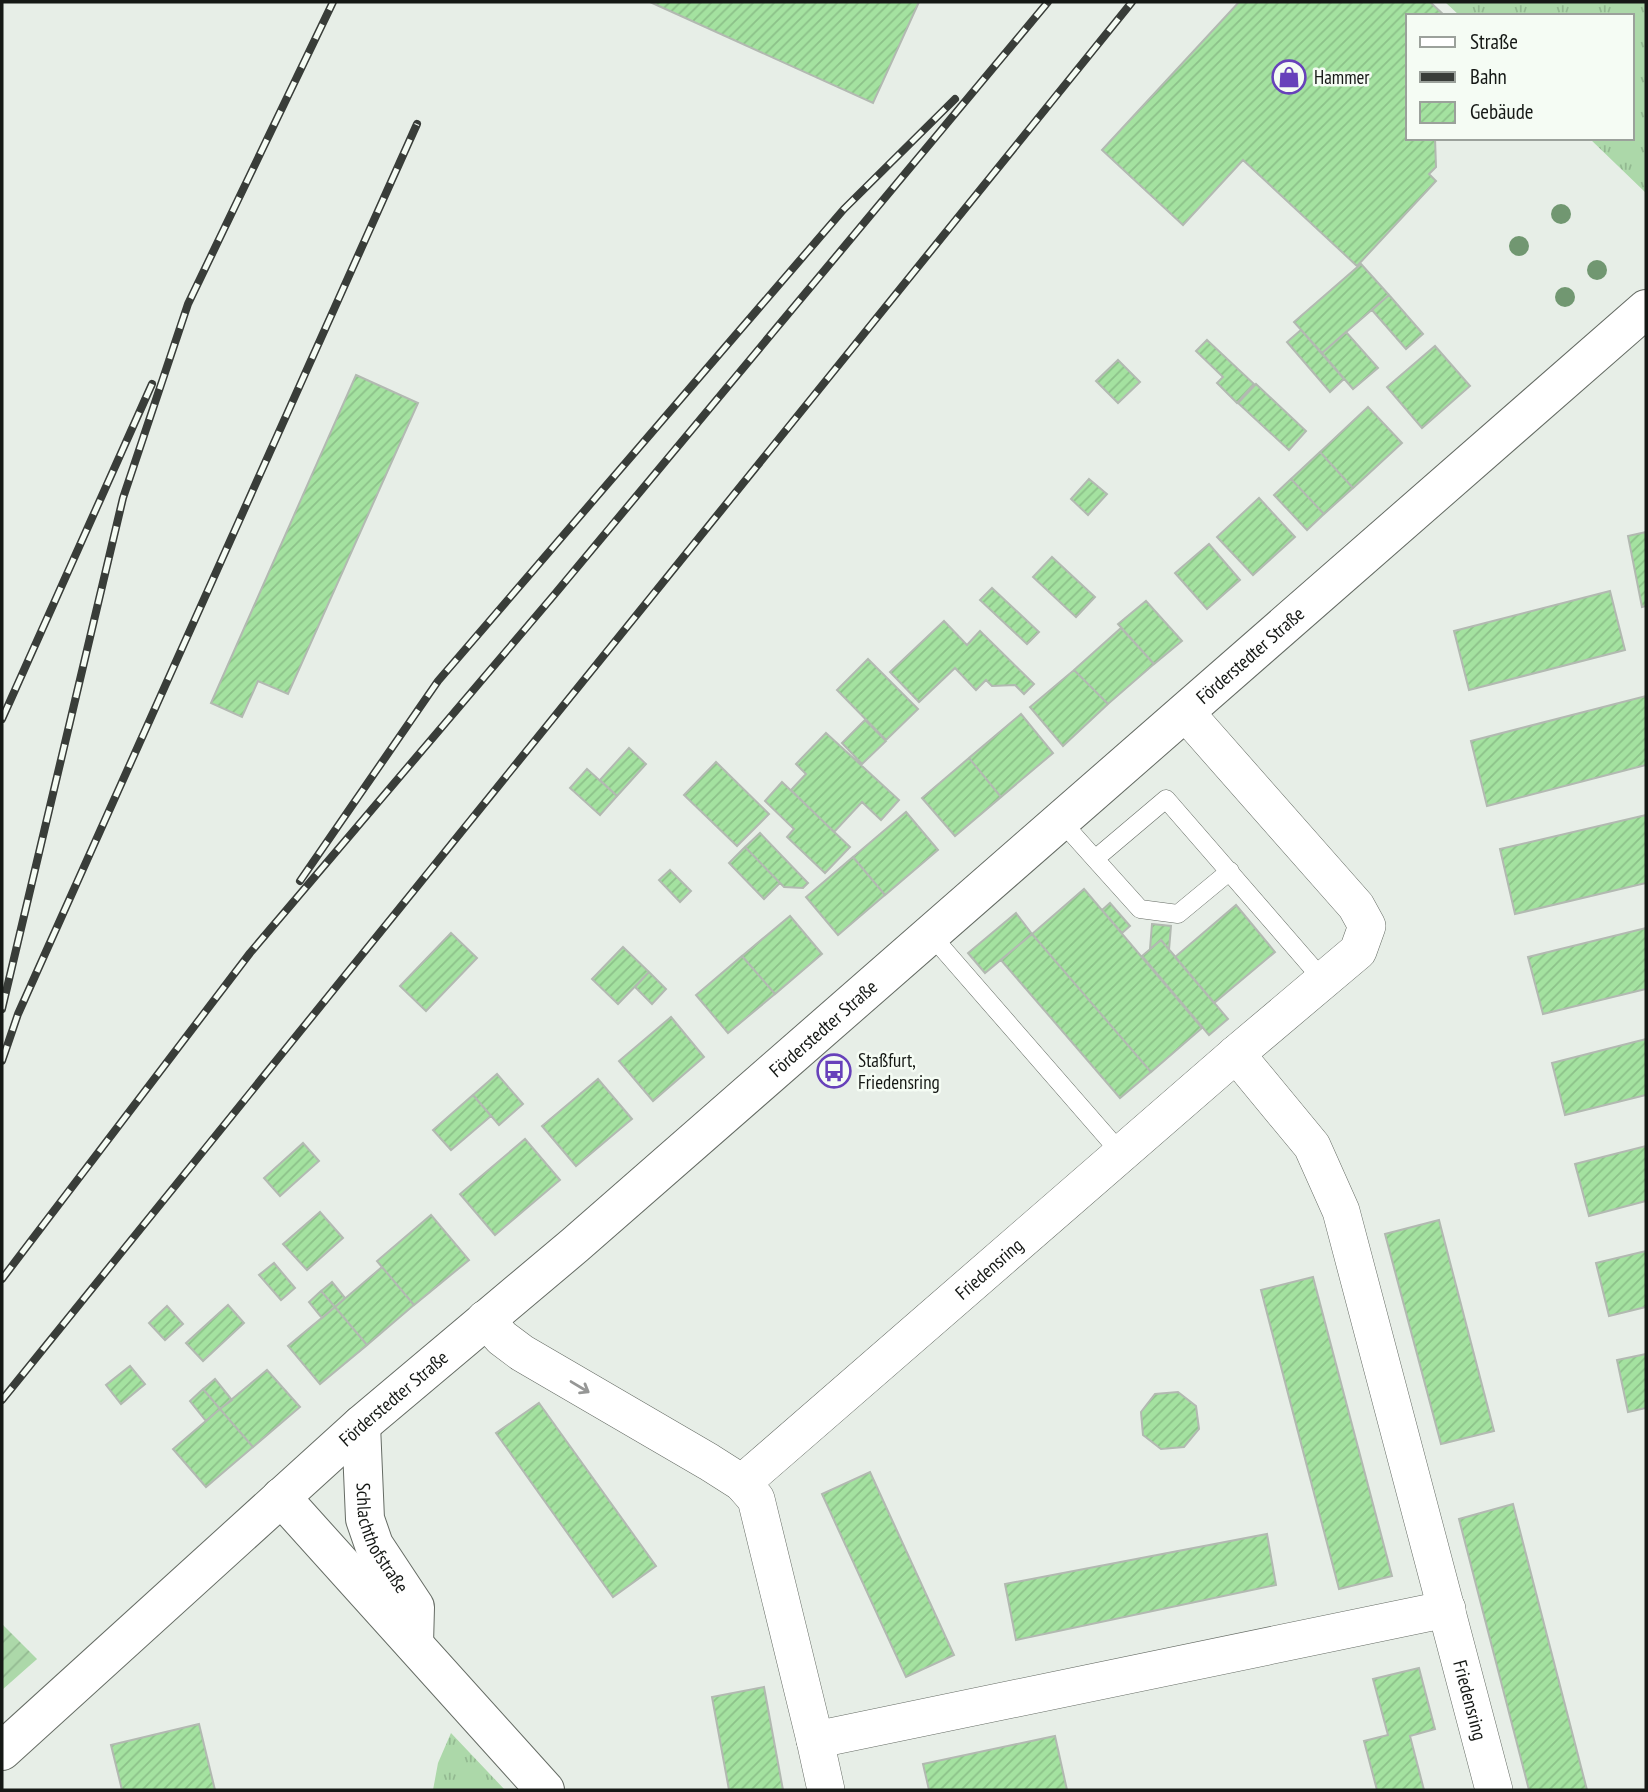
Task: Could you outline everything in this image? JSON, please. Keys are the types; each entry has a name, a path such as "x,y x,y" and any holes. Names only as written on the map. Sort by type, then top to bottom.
{"main road":[{"name":"Förderstedter Straße","path":"2,1751 360,1425 584,1237 1646,309"},
{"name":"Schlachthofstraße","path":"360,1425 365,1519 374,1545 415,1607 414,1644"},
{"name":"Schlachthofstraße","path":"281,1497 545,1790"}],"street":[{"name":"Friedensring","path":"742,1483 1120,1152 1358,951 1367,926 1356,906 1185,712"},
{"name":"Friedensring","path":"1236,1054 1312,1146 1341,1211 1494,1790"},
{"path":"485,1319 502,1338 522,1353 742,1483 756,1499 826,1790"},
{"path":"815,1740 1447,1609"}],"lane":[{"path":"1095,859 1166,799 1324,981"},
{"path":"1060,821 1140,909 1178,914 1230,871"},
{"path":"930,935 1120,1152"}],"green space":[{"path":"1445,2 1646,2 1646,193 1591,140 1634,140 1634,14 1458,14"},
{"path":"2,1624 37,1659 2,1690"},
{"path":"451,1733 505,1790 433,1790 438,1763"}],"building":[{"path":"650,2 919,2 873,103"},
{"name":"Hammer","path":"1239,2 1430,2 1443,14 1406,14 1406,140 1435,140 1436,167 1429,174 1436,181 1357,266 1243,160 1183,225 1102,150"},
{"path":"1361,264 1389,295 1322,353 1294,322"},
{"path":"1389,295 1423,334 1406,349 1372,310"},
{"path":"1301,330 1344,379 1330,392 1287,342"},
{"path":"1346,332 1378,368 1353,389 1322,353"},
{"path":"1207,340 1254,384 1237,403 1217,383 1223,377 1196,351"},
{"path":"1435,346 1470,386 1422,428 1387,387"},
{"path":"1118,360 1140,382 1118,403 1096,381"},
{"path":"356,375 418,403 288,694 258,681 242,717 211,703"},
{"path":"1256,384 1306,431 1289,450 1238,403"},
{"path":"1368,407 1402,443 1353,488 1320,452"},
{"path":"1320,452 1353,488 1324,514 1291,479"},
{"path":"1089,479 1107,494 1088,515 1071,499"},
{"path":"1291,479 1324,514 1307,530 1274,495"},
{"path":"1259,498 1295,537 1253,575 1217,537"},
{"path":"1646,532 1646,606 1642,607 1628,536"},
{"path":"1209,544 1240,580 1207,609 1175,573"},
{"path":"1052,557 1095,597 1076,617 1033,577"},
{"path":"992,588 1039,632 1027,644 980,600"},
{"path":"1610,591 1625,650 1469,690 1454,631"},
{"path":"1146,601 1182,641 1154,664 1118,624"},
{"path":"944,621 967,645 980,631 1034,684 1024,694 1015,685 992,686 986,680 976,690 955,668 919,702 890,672"},
{"path":"1121,628 1154,664 1108,704 1074,670"},
{"path":"868,659 918,709 886,740 837,690"},
{"path":"1074,670 1108,704 1063,746 1030,707"},
{"path":"1646,696 1646,765 1487,806 1471,741"},
{"path":"1021,714 1053,753 1001,797 969,758"},
{"path":"865,720 886,741 862,764 842,743"},
{"path":"826,733 899,800 881,820 862,802 834,832 791,790 806,774 796,764"},
{"path":"629,748 646,764 617,796 600,780"},
{"path":"969,758 1001,797 955,836 922,798"},
{"path":"716,762 769,814 737,846 684,795"},
{"path":"587,769 617,796 600,815 570,788"},
{"path":"782,782 850,847 825,873 787,837 794,829 765,801"},
{"path":"906,812 938,850 885,895 853,857"},
{"path":"1646,815 1646,883 1515,914 1500,849"},
{"path":"760,833 808,883 803,888 784,887 745,847"},
{"path":"745,847 780,883 764,899 729,863"},
{"path":"853,857 885,895 838,935 806,897"},
{"path":"670,870 691,891 680,902 659,880"},
{"path":"1084,889 1202,1028 1151,1072 1032,934"},
{"path":"1110,903 1130,926 1122,933 1102,910"},
{"path":"1236,905 1275,952 1214,1003 1175,957"},
{"path":"1016,913 1032,934 985,973 968,953"},
{"path":"790,916 822,954 775,994 742,956"},
{"path":"1152,924 1171,926 1169,950 1161,940 1150,949"},
{"path":"1646,928 1646,989 1543,1014 1528,957"},
{"path":"451,933 477,958 426,1011 400,986"},
{"path":"1032,934 1151,1072 1120,1098 1001,960"},
{"path":"1161,940 1228,1019 1209,1035 1142,956"},
{"path":"623,947 649,972 618,1004 592,979"},
{"path":"742,956 775,994 728,1033 696,995"},
{"path":"649,972 666,989 652,1004 635,987"},
{"path":"671,1017 704,1057 653,1101 619,1061"},
{"path":"1646,1039 1646,1095 1565,1115 1552,1063"},
{"path":"497,1074 523,1104 499,1125 473,1095"},
{"path":"598,1079 632,1119 576,1166 542,1126"},
{"path":"473,1095 491,1116 451,1150 433,1130"},
{"path":"525,1139 560,1180 495,1235 460,1194"},
{"path":"303,1143 319,1161 280,1196 264,1178"},
{"path":"1646,1146 1646,1201 1589,1216 1575,1164"},
{"path":"320,1212 343,1238 307,1270 283,1244"},
{"path":"431,1215 469,1260 414,1305 377,1261"},
{"path":"1439,1220 1494,1431 1441,1444 1385,1234"},
{"path":"1646,1251 1646,1307 1609,1316 1596,1263"},
{"path":"274,1263 295,1288 281,1300 259,1275"},
{"path":"382,1267 414,1305 367,1345 335,1307"},
{"path":"1313,1277 1392,1576 1339,1589 1261,1290"},
{"path":"332,1282 345,1298 335,1307 321,1291"},
{"path":"321,1291 335,1307 322,1318 309,1302"},
{"path":"228,1305 244,1323 203,1361 186,1343"},
{"path":"167,1306 183,1324 165,1340 149,1323"},
{"path":"335,1307 367,1345 320,1384 288,1346"},
{"path":"1646,1354 1646,1408 1628,1412 1617,1360"},
{"path":"130,1366 145,1384 121,1404 106,1385"},
{"path":"267,1370 300,1407 253,1447 220,1409"},
{"path":"215,1379 232,1400 220,1409 203,1389"},
{"path":"203,1389 220,1409 206,1421 190,1401"},
{"path":"1178,1392 1196,1406 1199,1429 1184,1447 1161,1449 1143,1435 1141,1412 1155,1394"},
{"path":"539,1403 656,1566 613,1597 496,1433"},
{"path":"220,1409 253,1447 206,1487 173,1449"},
{"path":"870,1472 954,1655 906,1677 822,1494"},
{"path":"1513,1504 1587,1790 1529,1790 1459,1519"},
{"path":"1267,1534 1276,1585 1016,1640 1005,1584"},
{"path":"1419,1668 1435,1729 1410,1736 1424,1790 1377,1790 1364,1741 1388,1735 1373,1679"},
{"path":"764,1687 783,1790 729,1790 712,1697"},
{"path":"199,1724 215,1790 122,1790 111,1745"},
{"path":"1055,1736 1067,1790 929,1790 923,1764"}],"railway":[{"path":"2,1009 123,498 188,304 333,2"},
{"path":"2,1279 250,953 554,595 1048,2"},
{"path":"2,1400 1132,2"},
{"path":"300,881 438,681 844,209 955,99"},
{"path":"2,1061 18,1014 417,124"},
{"path":"2,719 152,384"}],"place":[{"name":"Hammer","path":"1289,77"},
{"name":"Staßfurt, Friedensring","path":"834,1071"}]}
